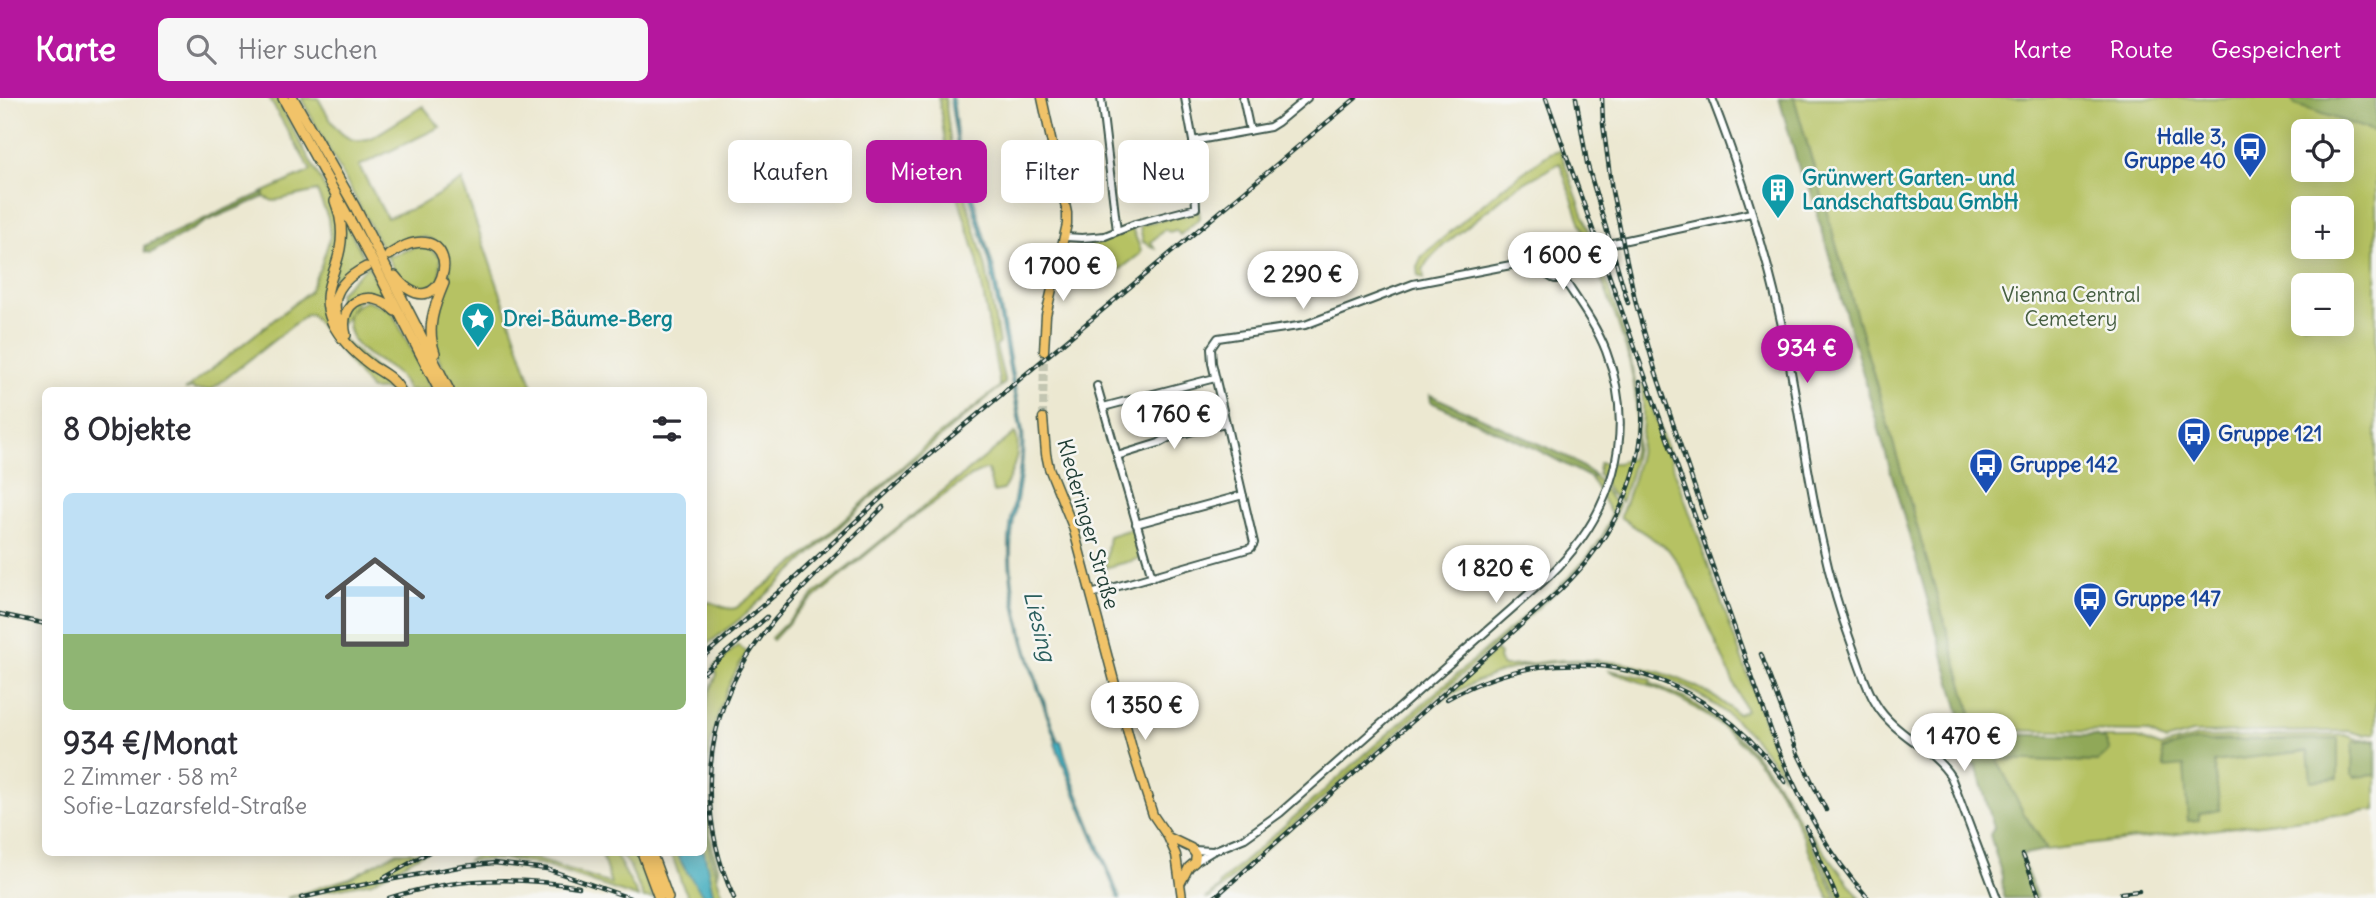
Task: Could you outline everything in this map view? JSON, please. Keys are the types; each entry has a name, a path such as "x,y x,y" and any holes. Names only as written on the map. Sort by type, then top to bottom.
{"highway":[{"path":"283,98 437,387"},
{"path":"293,98 355,207 448,387"},
{"path":"328,179 339,214 341,237 337,261 329,281 327,302 333,322 362,358 400,387"},
{"path":"355,207 394,275 405,288 420,293 429,292 441,282 445,264 442,256 430,245 414,243 388,254 405,242 423,239 439,247 445,254 447,275 436,302 430,330 440,372"},
{"path":"345,337 332,311 334,291 345,276 365,265"},
{"path":"345,337 344,326 348,309 360,299 381,299 403,319"},
{"path":"643,856 659,898"},
{"path":"652,856 668,898"}],"main road":[{"path":"1042,98 1067,213 1065,236 1046,315 1044,351"},
{"name":"Klederinger Straße","path":"1043,418 1045,454 1073,527 1153,815 1168,837 1177,859 1182,898"},
{"path":"1168,837 1191,848 1196,855 1180,884"},
{"path":"1191,848 1179,849 1177,859 1183,867 1192,864"}],"street":[{"path":"1101,98 1117,231"},
{"path":"1185,98 1193,140"},
{"path":"1243,98 1250,131"},
{"path":"1199,140 1270,127 1307,98"},
{"path":"1712,98 1751,213 1787,347 1828,572 1841,616 1867,685 1885,717 1937,760 1951,777 1997,898"},
{"path":"1065,236 1105,236 1135,224 1196,208 1196,203"},
{"path":"1566,262 1590,248 1751,213"},
{"path":"1545,269 1547,261 1560,257 1566,262 1567,272 1563,278"},
{"path":"1091,594 1251,548 1254,543 1212,363 1211,348 1215,341 1221,337 1305,324 1413,284 1516,264 1536,264 1545,269 1552,278 1563,278"},
{"path":"1192,864 1213,851 1245,838 1280,813 1549,576 1575,549 1592,525 1608,492 1617,455 1618,397 1605,349 1591,320 1563,278"},
{"path":"1104,407 1215,377"},
{"path":"1097,386 1152,577"},
{"path":"1117,456 1170,437 1225,424"},
{"path":"1136,524 1242,495"},
{"path":"1191,848 1213,851"}],"green space":[{"path":"269,98 276,98 336,208 339,244 326,285 340,337 396,387 369,387 311,314 306,315 215,387 189,387 309,292 330,237 328,218 317,191 273,201 264,197 264,192 311,171"},
{"path":"301,98 318,98 339,131 353,140 373,137 423,106 440,127 359,166 387,218 419,206 463,180 533,387 453,387 438,357 433,336 436,312 450,268 448,254 444,248 430,239 417,237 386,249 390,256 424,244 441,257 440,280 425,290 410,288 397,275"},
{"path":"939,98 945,98 950,140 944,140"},
{"path":"1779,98 1794,98 1973,721 1981,734 2095,736 2105,740 2110,751 2097,762 1997,759 2024,814 2046,847 2045,850 2020,855 2037,898 2003,896 2002,876 1990,835 1994,828 1976,766 1968,764 1958,726 1962,721 1808,181 1802,179"},
{"name":"Vienna Central Cemetery","path":"1794,98 2376,98 2376,733 2192,733 2166,741 2147,732 1979,730 1973,721"},
{"path":"2291,98 2376,98 2376,132 2354,125 2354,119 2337,119 2295,105"},
{"path":"1560,150 1622,326 1635,383 1637,442 1621,502 1610,493 1598,473 1599,463 1617,463 1631,459 1636,433 1634,382 1621,332 1560,163 1515,188 1427,262 1423,270 1424,279 1418,276 1417,267 1422,256 1503,187 1550,153"},
{"path":"264,192 264,197 209,220 151,253 145,252 144,246"},
{"path":"960,203 967,203 986,268 999,343 996,347 1005,383 1000,387 977,259"},
{"path":"1199,211 1200,218 1180,235 1176,230 1169,232 1165,229 1151,242 1155,248 1143,242 1140,227 1142,225"},
{"path":"343,217 385,298 376,295 360,296 342,324 338,316 339,293 366,267 364,262 348,272 336,285 331,297"},
{"path":"1132,228 1141,250 1140,254 1114,274 1089,244 1090,241 1112,238"},
{"path":"366,300 391,310 430,387 406,387 395,372 358,346 348,324 352,309"},
{"path":"1642,385 1784,777 1765,751 1727,714 1678,684 1622,666 1594,662 1536,664 1490,676 1440,701 1496,650 1500,654 1502,666 1588,660 1656,671 1699,688 1737,714 1746,711 1694,592 1678,563 1668,549 1620,517 1632,484 1642,436"},
{"path":"1000,387 898,473 740,619 707,645 707,602 736,608 809,552 926,445"},
{"path":"1430,395 1568,457 1594,475 1591,478 1534,448 1431,402"},
{"path":"1015,433 1017,454 1003,490 993,492 988,470 971,476 902,525 799,611 773,640 771,638 816,593"},
{"path":"1594,475 1612,500 1619,505 1614,517 1601,539 1594,550 1578,569 1560,588 1210,898 1206,898 1391,731 1576,570 1602,537 1611,514 1591,478"},
{"path":"1134,528 1142,558 1105,568 1109,536"},
{"path":"738,645 747,652 733,677 714,730 707,786 707,704 717,674 714,667"},
{"path":"1609,670 1651,679 1650,683 1687,700 1718,720 1745,743 1786,798 1804,829 1836,898 1829,898 1790,807 1750,752 1730,733 1686,703"},
{"path":"2345,735 2360,740 2376,739 2376,810 2045,850 2046,847 2024,814 1996,759 2097,762 2105,740 2100,738 2138,738 2161,747 2197,737"},
{"path":"2338,739 2338,778 2311,781 2308,751 2214,762 2220,810 2199,814 2199,820 2188,821 2184,766 2164,768 2162,750 2195,741"},
{"path":"2376,740 2376,775 2354,777 2353,742"},
{"path":"707,786 708,814 718,874 708,833"},
{"path":"1810,833 1860,898 1839,898"},
{"path":"707,842 724,898 689,898 672,856 707,856"},
{"path":"390,856 418,856 372,882 287,898 350,878"},
{"path":"475,856 536,859 611,884 602,856 616,856 639,898 539,864 505,859 467,861"},
{"path":"621,856 637,856 653,898 644,898 629,865"}],"water":[{"path":"950,98 953,98 956,140"},
{"path":"972,203 975,203 994,270 1023,432 1023,461 1011,549 1020,621 1058,741 1061,741 1073,781 1120,898 1055,744 1018,620 1010,570 1009,545 1021,433 989,260"},
{"path":"678,856 705,856 714,898 705,898"}],"tunnel":[{"path":"1043,418 1044,351"}],"railway":[{"path":"707,653 797,576 910,471 1356,98"},
{"path":"1546,98 1777,747 1816,826 1840,863 1868,898"},
{"path":"1576,98 1587,163 1628,303"},
{"path":"1602,98 1612,191 1636,304 1656,373 1705,518"},
{"path":"1214,898 1560,590 1580,569 1614,521 1635,468 1641,440 1640,381"},
{"path":"734,898 714,834 710,801 710,768 724,703 738,673 770,626 800,591 883,507"},
{"path":"0,614 42,623"},
{"path":"707,669 767,617"},
{"path":"1761,654 1798,754 1826,810"},
{"path":"1447,699 1493,678 1540,667 1587,665 1632,672 1676,687 1716,711 1753,743 1785,782"},
{"path":"1806,827 1837,898"},
{"path":"2023,855 2040,898"},
{"path":"384,878 422,856"},
{"path":"301,898 464,866 494,863 547,869 630,898"},
{"path":"389,898 436,886 484,881 531,881 579,887"},
{"path":"2121,893 2139,891"}],"place":[{"name":"Halle 3, Gruppe 40","path":"2250,179"},
{"name":"Grünwert Garten- und Landschaftsbau GmbH","path":"1778,220"},
{"name":"Drei-Bäume-Berg","path":"478,349"},
{"name":"Gruppe 121","path":"2194,464"},
{"name":"Gruppe 142","path":"1986,495"},
{"name":"Gruppe 147","path":"2090,629"}],"water label":[{"name":"Liesing","path":"1040,626"}]}
